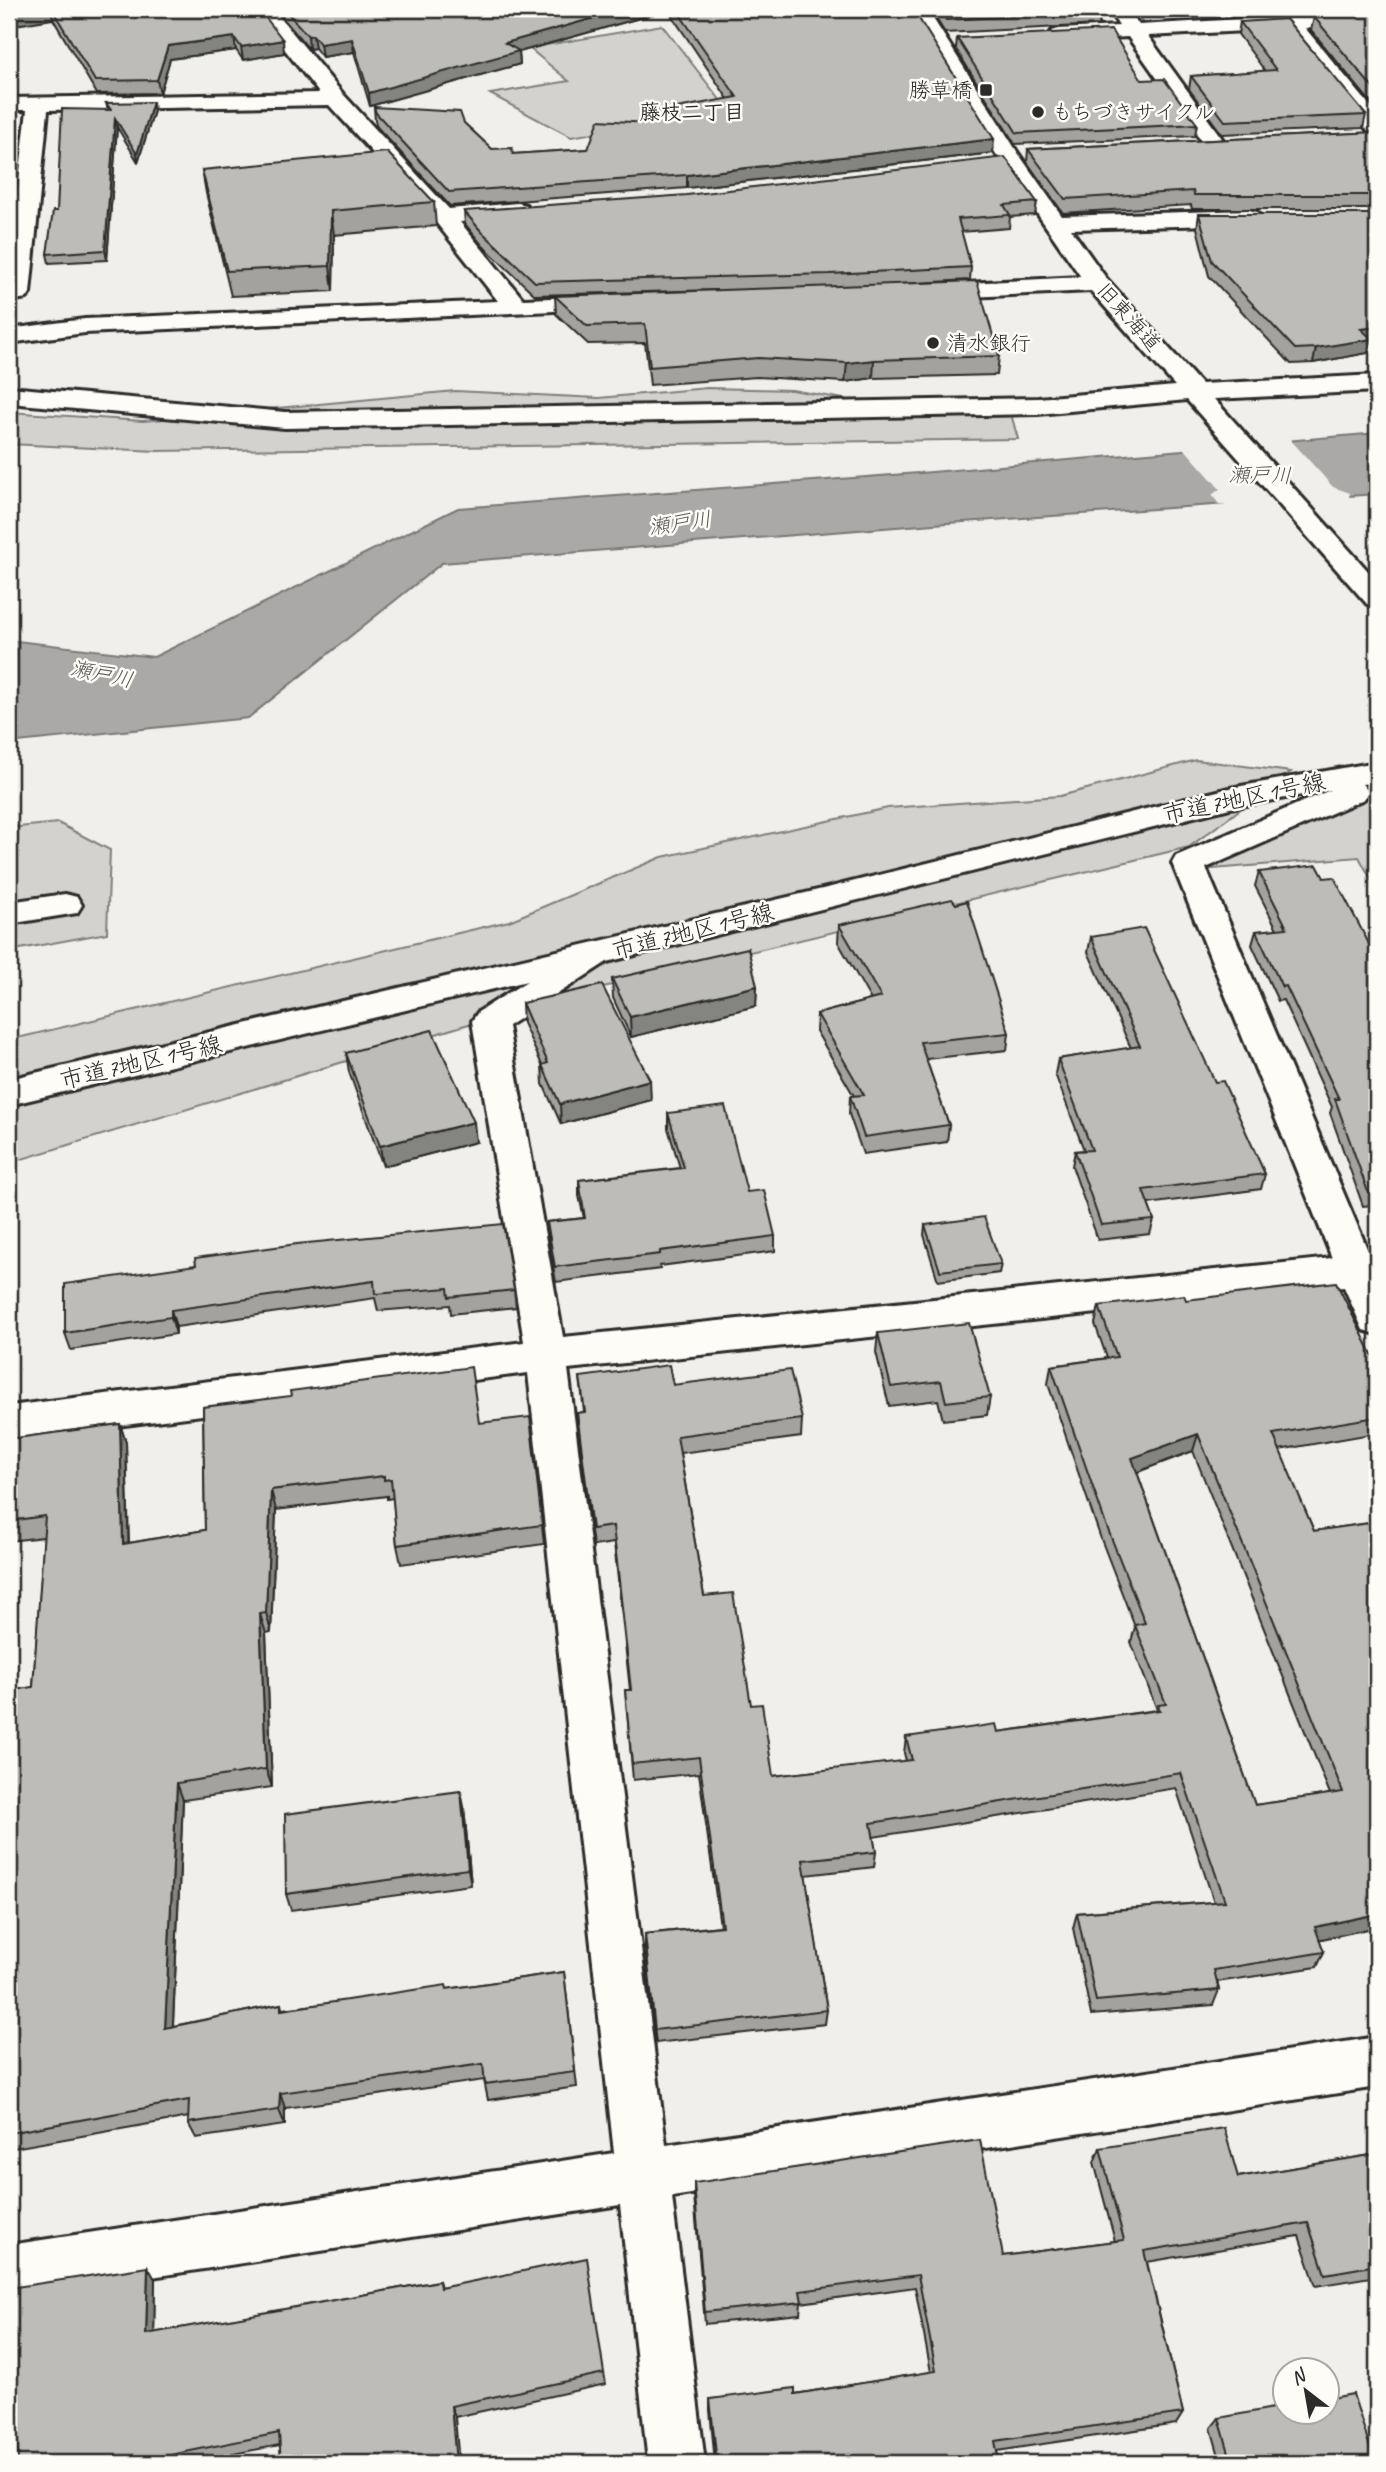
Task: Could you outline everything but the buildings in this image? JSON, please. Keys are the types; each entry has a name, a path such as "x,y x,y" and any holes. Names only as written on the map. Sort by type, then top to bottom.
{"street":[{"path":"263,9 335,99 443,216 515,306"},
{"name":"旧東海道","path":"917,9 1009,157 1097,283 1377,598"},
{"path":"1117,9 1215,144"},
{"path":"1285,15 1373,133"},
{"path":"1042,36 1285,15 1377,18"},
{"path":"938,42 964,40"},
{"path":"9,104 335,99"},
{"path":"9,293 18,293 38,105"},
{"path":"1187,145 1242,143"},
{"path":"984,163 1034,152"},
{"path":"443,216 538,209"},
{"path":"1055,223 1270,218"},
{"path":"910,293 1097,283"},
{"path":"9,335 85,326 638,302"},
{"path":"9,395 285,421 1204,402 1377,383"},
{"name":"市道7地区1号線","path":"9,1092 594,955 1230,798 1377,772"},
{"path":"1377,781 1188,863 1360,1233 1355,1271 1377,1320"},
{"path":"9,913 65,905"},
{"path":"594,955 490,1021 546,1355 677,2463"},
{"path":"9,1423 546,1355 1355,1271"},
{"path":"9,2272 1377,2062"}],"shaded area":[{"path":"1133,9 1266,9 1274,16 1143,23"},
{"path":"662,25 728,110 571,137 490,94 569,81 529,48"},
{"path":"707,388 792,390 855,401 1011,414 1018,439 157,451 9,444 9,412 143,421 455,391 599,398"},
{"path":"1196,760 1291,772 1189,847 545,1001 9,1163 9,1040 509,921 662,857 888,808 1060,796"},
{"path":"1377,794 1377,890 1359,857 1201,870"},
{"path":"58,823 110,850 107,933 9,951 9,828"}],"water":[{"name":"瀬戸川","path":"1377,433 1377,494 934,524 442,563 248,718 9,743 9,640 154,657 458,508 932,472"}],"pier":[{"path":"1288,437 1333,487 1350,493 1348,501 1236,508 1219,504 1212,495 1220,489 1183,447"}],"place":[{"name":"勝草橋","path":"986,90"},
{"name":"もちづきサイクル","path":"1038,112"},
{"name":"清水銀行","path":"933,343"}],"district":[{"name":"藤枝二丁目","path":"692,112"}]}
